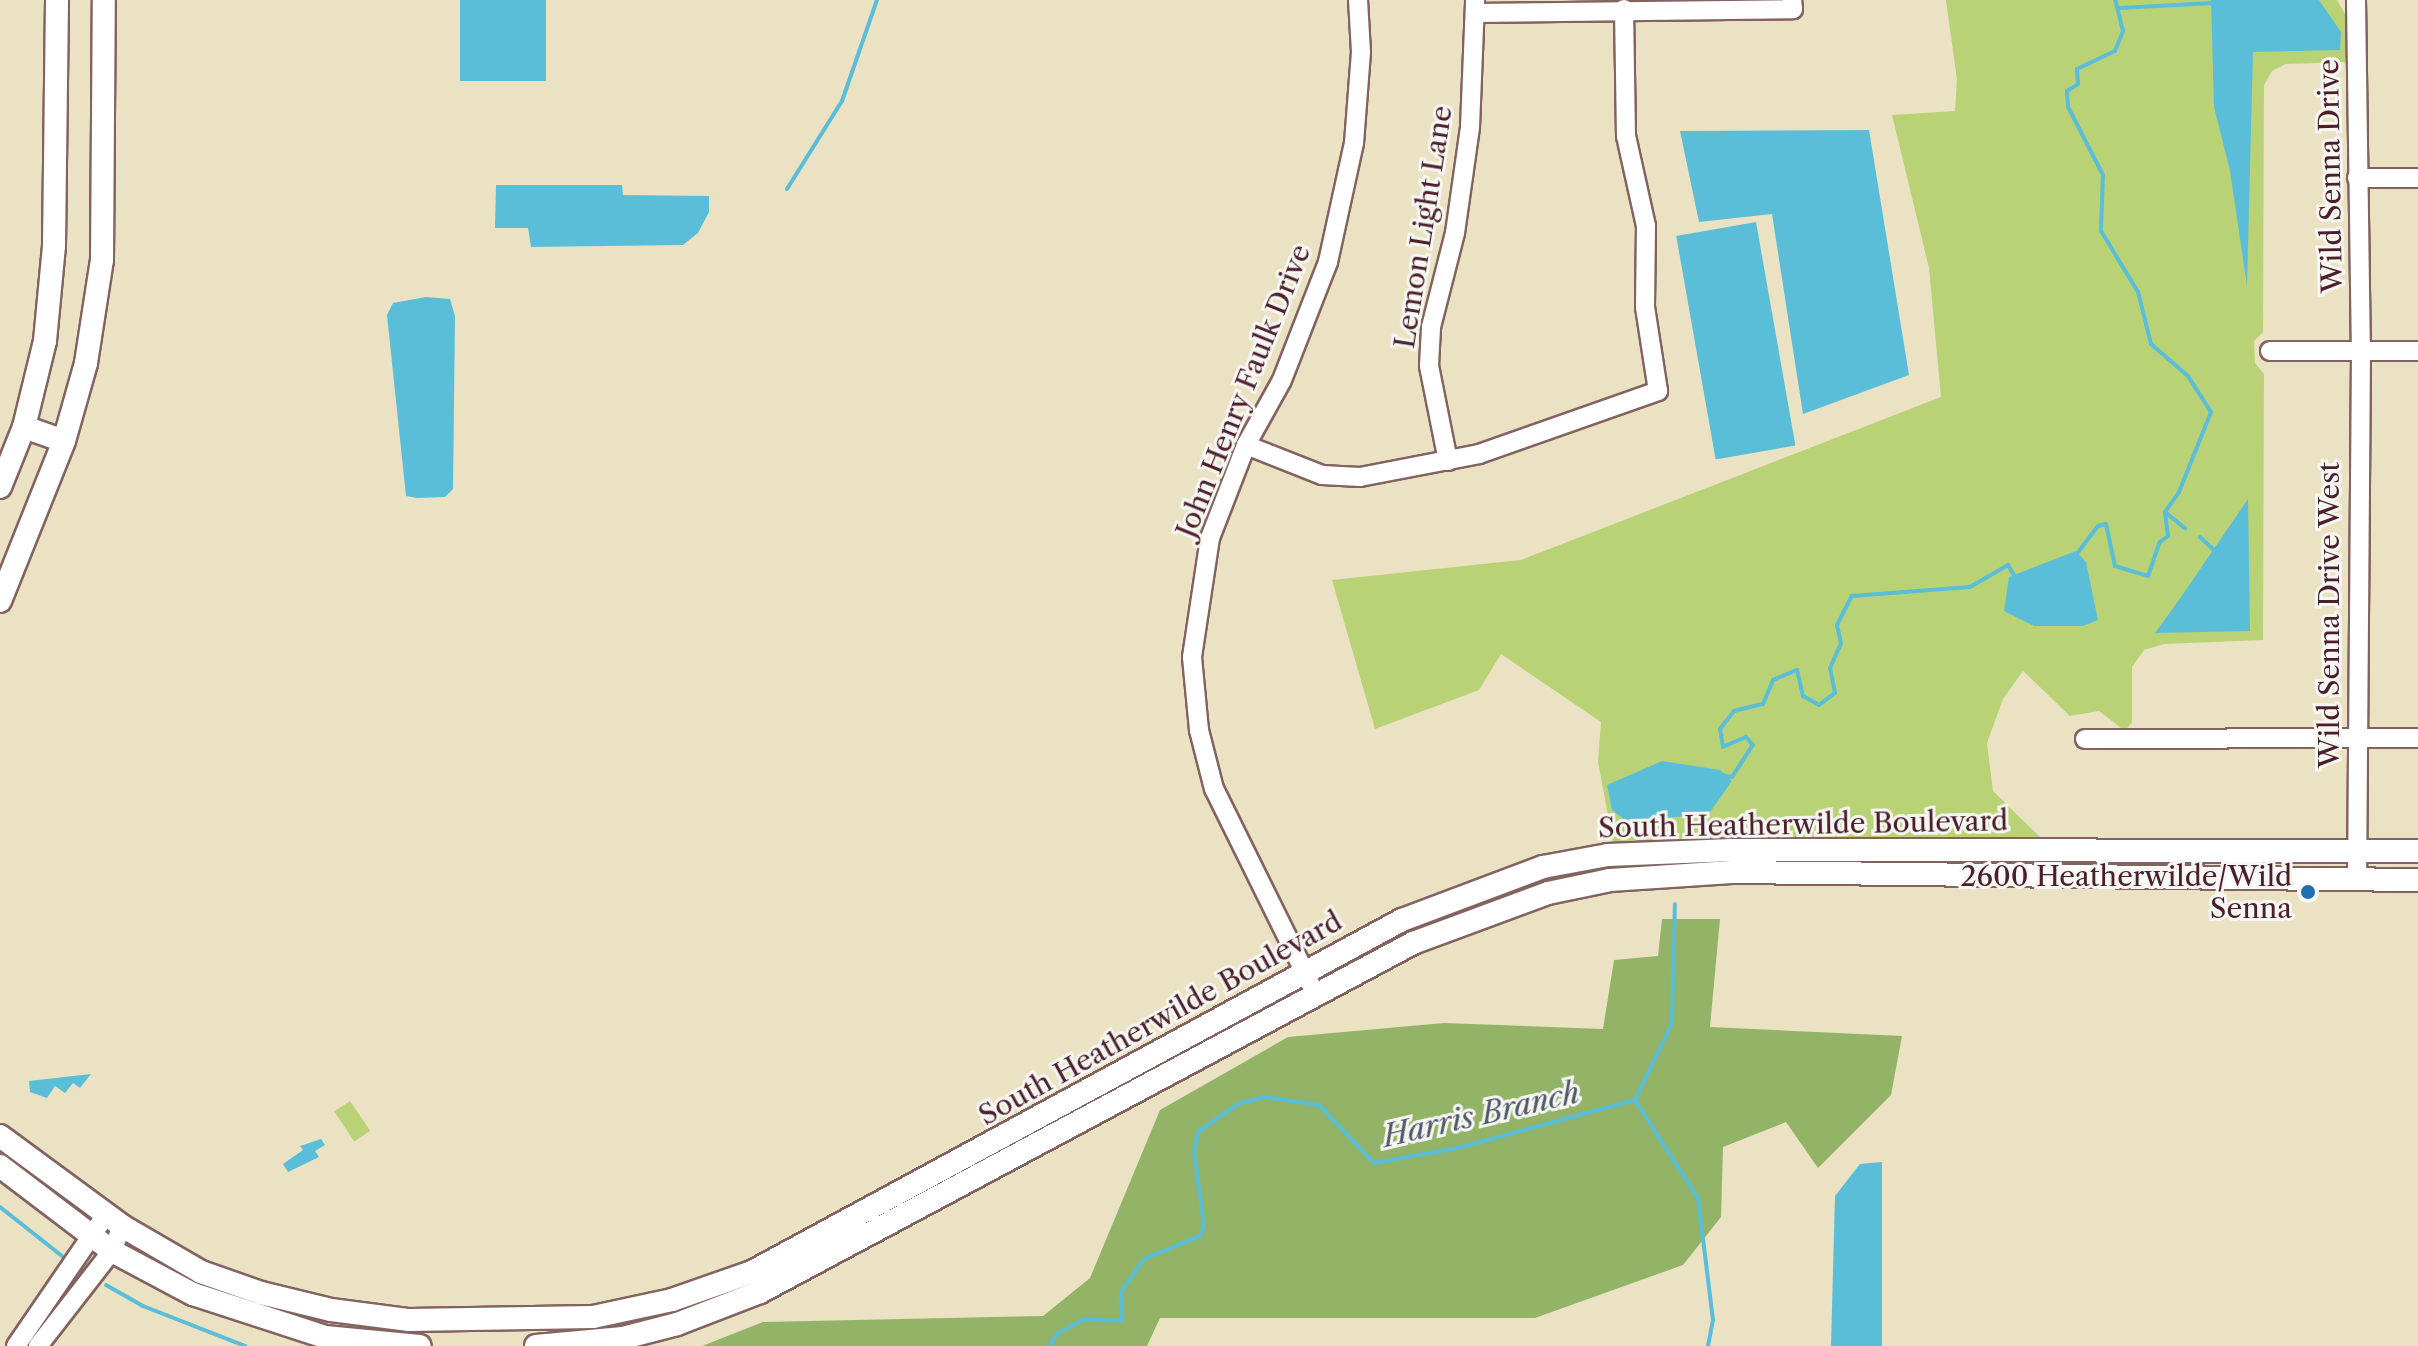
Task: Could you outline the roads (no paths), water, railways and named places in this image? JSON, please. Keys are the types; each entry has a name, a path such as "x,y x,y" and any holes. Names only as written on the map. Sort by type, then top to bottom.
{"main road":[{"path":"0,487 24,427 45,341 54,246 57,0"},
{"path":"0,601 64,441 86,363 102,260 104,0"},
{"path":"24,427 64,441"},
{"path":"1852,876 1854,848"},
{"name":"South Heatherwilde Boulevard","path":"536,1346 623,1338 677,1324 760,1292 830,1244 1304,973 1402,920 1543,867 1608,855 1854,848 2418,851"},
{"name":"South Heatherwilde Boulevard","path":"0,1136 114,1221 201,1272 261,1293 331,1310 409,1320 498,1322 593,1317 672,1300 830,1244 1317,996 1413,943 1548,893 1610,880 1732,872 1852,876 2418,880"},
{"path":"0,1166 103,1245 193,1294 254,1317 325,1337 420,1346"}],"street":[{"name":"John Henry Faulk Drive","path":"1317,996 1225,819 1199,730 1192,657 1197,603 1210,538 1246,445 1282,380 1328,262 1354,143 1361,52 1358,0"},
{"name":"Wild Senna Drive","path":"2356,0 2361,352"},
{"path":"1476,6 1624,9 1793,4"},
{"name":"Lemon Light Lane","path":"1448,461 1429,366 1431,327 1464,172 1476,6"},
{"path":"1246,445 1322,475 1360,477 1448,461 1658,391 1645,307 1646,226 1626,136 1624,9"},
{"path":"2357,178 2418,178"},
{"path":"2270,351 2418,351"},
{"name":"Wild Senna Drive West","path":"2357,879 2361,352"},
{"path":"2085,739 2418,738"},
{"path":"38,1346 103,1245 114,1221"},
{"path":"18,1345 103,1245"}],"water":[{"path":"460,0 546,0 546,81 460,81"},
{"path":"2211,0 2319,0 2341,32 2340,50 2253,52 2247,286 2230,171 2214,107"},
{"path":"1869,130 1909,375 1803,414 1772,214 1699,222 1680,131"},
{"path":"496,185 622,185 623,195 709,196 709,212 698,233 683,245 531,247 528,228 495,228"},
{"path":"1756,222 1795,446 1716,460 1676,236"},
{"path":"426,297 450,299 455,316 453,489 445,497 417,498 406,496 387,315 393,303"},
{"path":"2248,499 2250,631 2155,633 2181,597"},
{"path":"2076,551 2086,562 2098,620 2083,626 2034,626 2004,611 2009,577"},
{"path":"1662,761 1720,770 1732,781 1708,815 1625,820 1612,810 1607,785"},
{"path":"91,1074 80,1088 73,1083 65,1093 55,1086 47,1098 30,1092 29,1081"},
{"path":"321,1139 325,1145 315,1151 319,1157 288,1172 283,1164 303,1150 300,1146"},
{"path":"1882,1162 1882,1346 1831,1346 1835,1196 1860,1164"}],"waterway":[{"path":"787,189 842,101 877,0"},
{"name":"Harris Branch","path":"2076,555 2098,526 2106,524 2115,566 2148,576 2160,542 2168,536 2165,512 2179,492 2211,412 2188,376 2151,344 2138,292 2101,231 2103,175 2068,107 2067,91 2078,84 2077,69 2115,51 2123,31 2115,0"},
{"path":"2119,8 2214,3"},
{"path":"2165,512 2185,528"},
{"path":"2200,537 2217,553"},
{"name":"Harris Branch","path":"1721,775 1732,777 1753,745 1746,737 1723,747 1720,729 1734,711 1763,704 1773,680 1797,670 1803,696 1819,705 1835,693 1830,668 1841,643 1837,625 1852,596 1970,587 2008,565 2015,577"},
{"name":"Harris Branch","path":"1635,1100 1672,1023 1675,904"},
{"name":"Harris Branch","path":"1049,1346 1057,1334 1084,1319 1122,1321 1121,1292 1144,1259 1200,1236 1204,1225 1194,1152 1199,1131 1238,1104 1264,1097 1319,1105 1374,1163 1458,1148 1635,1100"},
{"path":"1635,1100 1698,1198 1713,1320 1708,1346"},
{"path":"0,1207 62,1256"},
{"path":"106,1285 143,1306 245,1346"}],"place":[{"name":"2600 Heatherwilde/Wild Senna","path":"2308,892"}]}
